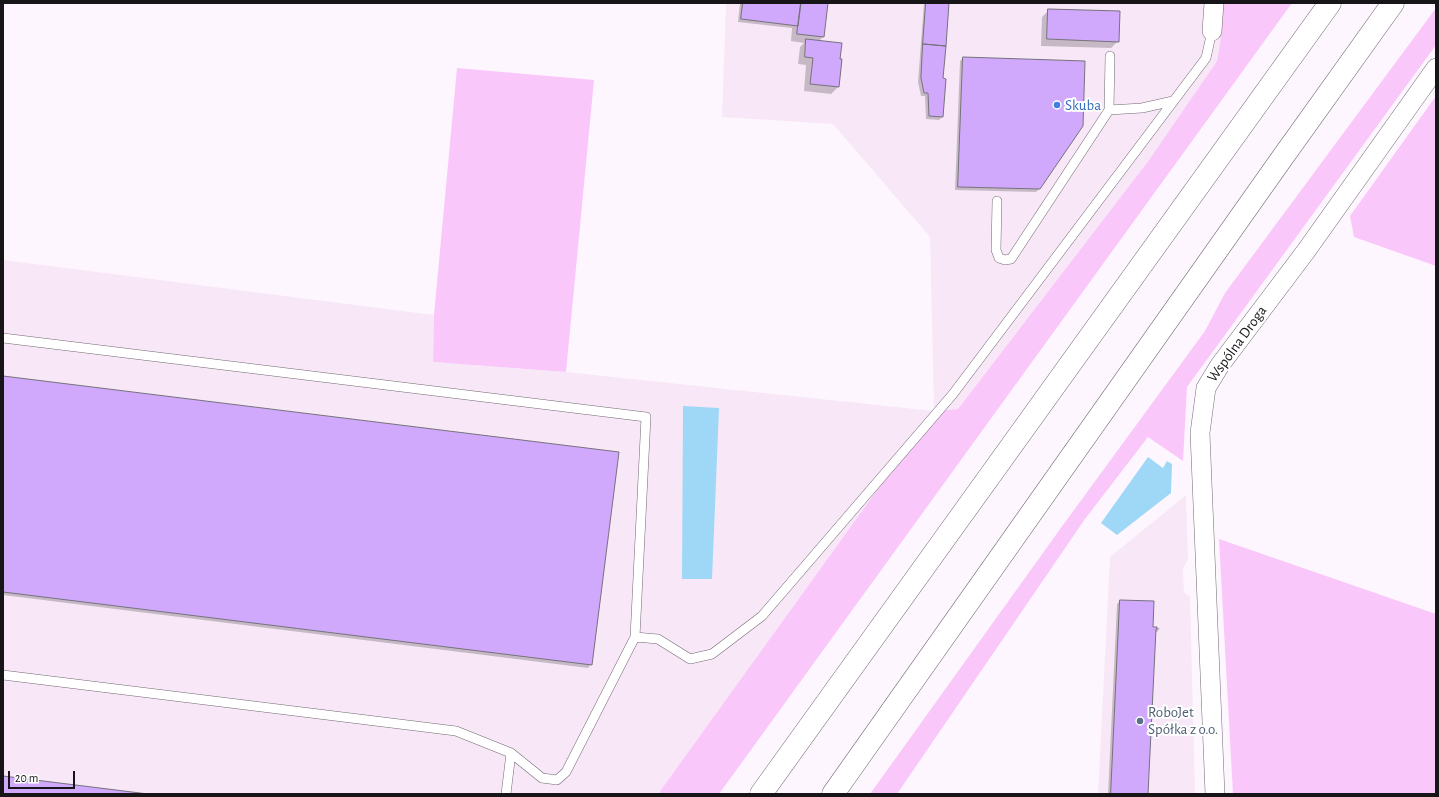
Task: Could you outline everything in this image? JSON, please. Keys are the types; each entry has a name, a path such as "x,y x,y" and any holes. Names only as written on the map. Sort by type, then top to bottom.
{"highway":[{"path":"761,794 1330,3"},
{"path":"833,794 1393,3"}],"street":[{"path":"1212,31 1214,3"},
{"name":"Wspólna Droga","path":"1215,794 1200,433 1206,388 1220,365 1306,251 1436,68"}],"lane":[{"path":"635,636 658,639 690,659 712,654 762,616 953,394 1206,58 1212,31"},
{"path":"997,201 996,250 999,258 1005,260 1011,259 1109,110 1110,56"},
{"path":"1109,110 1142,108 1173,101"},
{"path":"3,338 646,417 635,636 566,772 557,780 542,778 511,753 456,731 3,675"},
{"path":"506,794 511,753"}],"shaded area":[{"path":"726,3 1223,3 1221,37 1217,61 1149,160 958,409 934,411 930,237 833,124 722,117"},
{"path":"1223,3 1292,3 719,794 658,794 934,411 958,409 1149,160 1217,61 1221,37"},
{"path":"1436,8 1436,45 1187,387 1183,461 1148,437 1085,519 897,794 870,794 1063,525 1205,331 1225,293"},
{"path":"457,68 594,80 566,372 433,362 434,315"},
{"path":"1436,96 1436,266 1354,237 1350,216"},
{"path":"3,260 434,315 433,362 566,372 934,411 658,794 3,794"},
{"path":"1186,495 1188,560 1183,568 1184,592 1190,597 1195,794 1098,794 1110,557"},
{"path":"1219,539 1436,614 1436,794 1233,794"}],"water":[{"path":"683,406 719,408 712,579 682,579"},
{"path":"1148,457 1163,468 1167,461 1172,464 1171,493 1117,535 1101,523"}],"building":[{"path":"743,3 801,3 798,26 741,19"},
{"path":"801,3 828,3 824,37 797,34"},
{"path":"926,3 949,3 946,46 923,44"},
{"path":"1048,9 1120,11 1119,42 1047,39"},
{"path":"806,39 842,43 839,87 810,84 813,58 805,57"},
{"path":"923,44 946,46 943,78 946,79 943,117 929,116 928,93 924,93 921,78"},
{"path":"963,57 1085,61 1083,126 1040,189 958,187"},
{"path":"3,376 619,452 592,665 3,592"},
{"path":"1120,600 1154,601 1153,627 1157,627 1157,629 1148,794 1111,794"},
{"path":"3,776 148,794 3,794"}],"place":[{"name":"Skuba","path":"1057,105"},
{"name":"RoboJet Spółka z o.o.","path":"1140,721"}]}
